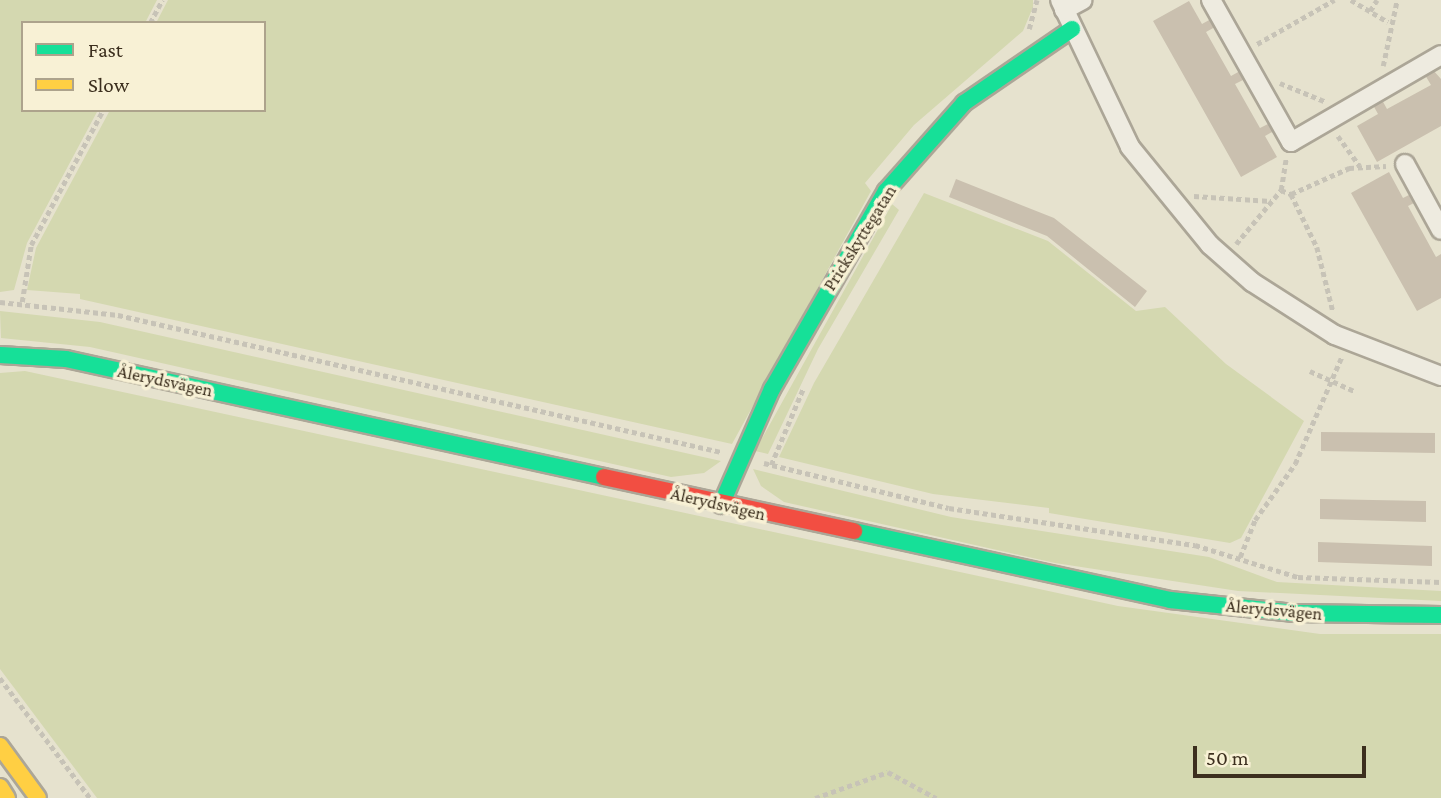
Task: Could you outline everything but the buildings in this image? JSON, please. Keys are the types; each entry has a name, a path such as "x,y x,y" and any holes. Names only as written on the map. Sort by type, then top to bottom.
{"main road":[{"name":"Prickskyttegatan","path":"721,505 772,389 887,191 964,103 1072,29"},
{"name":"Ålerydsvägen","path":"0,355 79,362 721,505 1170,600 1294,613 1441,615"},
{"path":"0,746 38,798"},
{"path":"0,787 7,798"}],"street":[{"path":"1083,0 1062,5 1072,29 1130,147 1176,209 1341,339 1441,376"},
{"path":"1211,0 1292,142 1441,55"},
{"path":"1405,164 1441,230"}],"path":[{"path":"151,21 162,0"},
{"path":"1241,53 1334,0"},
{"path":"1351,0 1388,23"},
{"path":"1370,11 1377,0"},
{"path":"1386,87 1388,23 1397,0"},
{"path":"1252,71 1347,110"},
{"path":"22,302 31,245 102,112"},
{"path":"1328,121 1360,166"},
{"path":"1229,252 1281,190 1292,142"},
{"path":"1291,194 1360,166 1405,164"},
{"path":"1281,190 1291,194 1317,247 1341,339"},
{"path":"1194,204 1186,195 1271,201"},
{"path":"1225,238 1229,252"},
{"path":"1229,252 1243,254"},
{"path":"1240,557 1255,520 1287,480 1330,383 1341,339 1353,326 1323,309"},
{"path":"1310,371 1330,383 1354,391"},
{"path":"0,678 90,798"},
{"path":"815,798 888,772 936,798"}],"green space":[{"path":"0,0 157,0 146,21 21,21 21,112 97,112 27,243 14,290 0,292"},
{"path":"168,0 1033,0 1033,7 1023,31 914,125 865,183 871,191 732,444 80,299 80,294 27,290 36,248 109,112 266,112 266,21 157,21"},
{"path":"924,193 1048,241 1136,311 1165,307 1226,364 1304,421 1241,538 1230,543 1049,513 1049,508 933,494 779,457 814,383"},
{"path":"892,204 899,210 818,349 768,454 755,451"},
{"path":"0,311 100,322 721,461 704,473 671,477 90,347 1,338"},
{"path":"25,371 1118,606 1320,634 1441,634 1441,798 97,798 0,669 0,373"},
{"path":"753,469 951,517 1209,557 1277,582 1441,591 1441,601 1238,591 1055,563 784,502 761,486"}],"traffic: fast":[{"path":"721,505 772,389 886,191 964,103 1072,29"},
{"path":"0,355 66,359 604,477"},
{"path":"854,531 1170,600 1294,613 1441,615"}],"traffic: slow":[{"path":"0,746 38,798"},
{"path":"0,787 7,798"}],"traffic: jam":[{"path":"604,477 854,531"}]}
